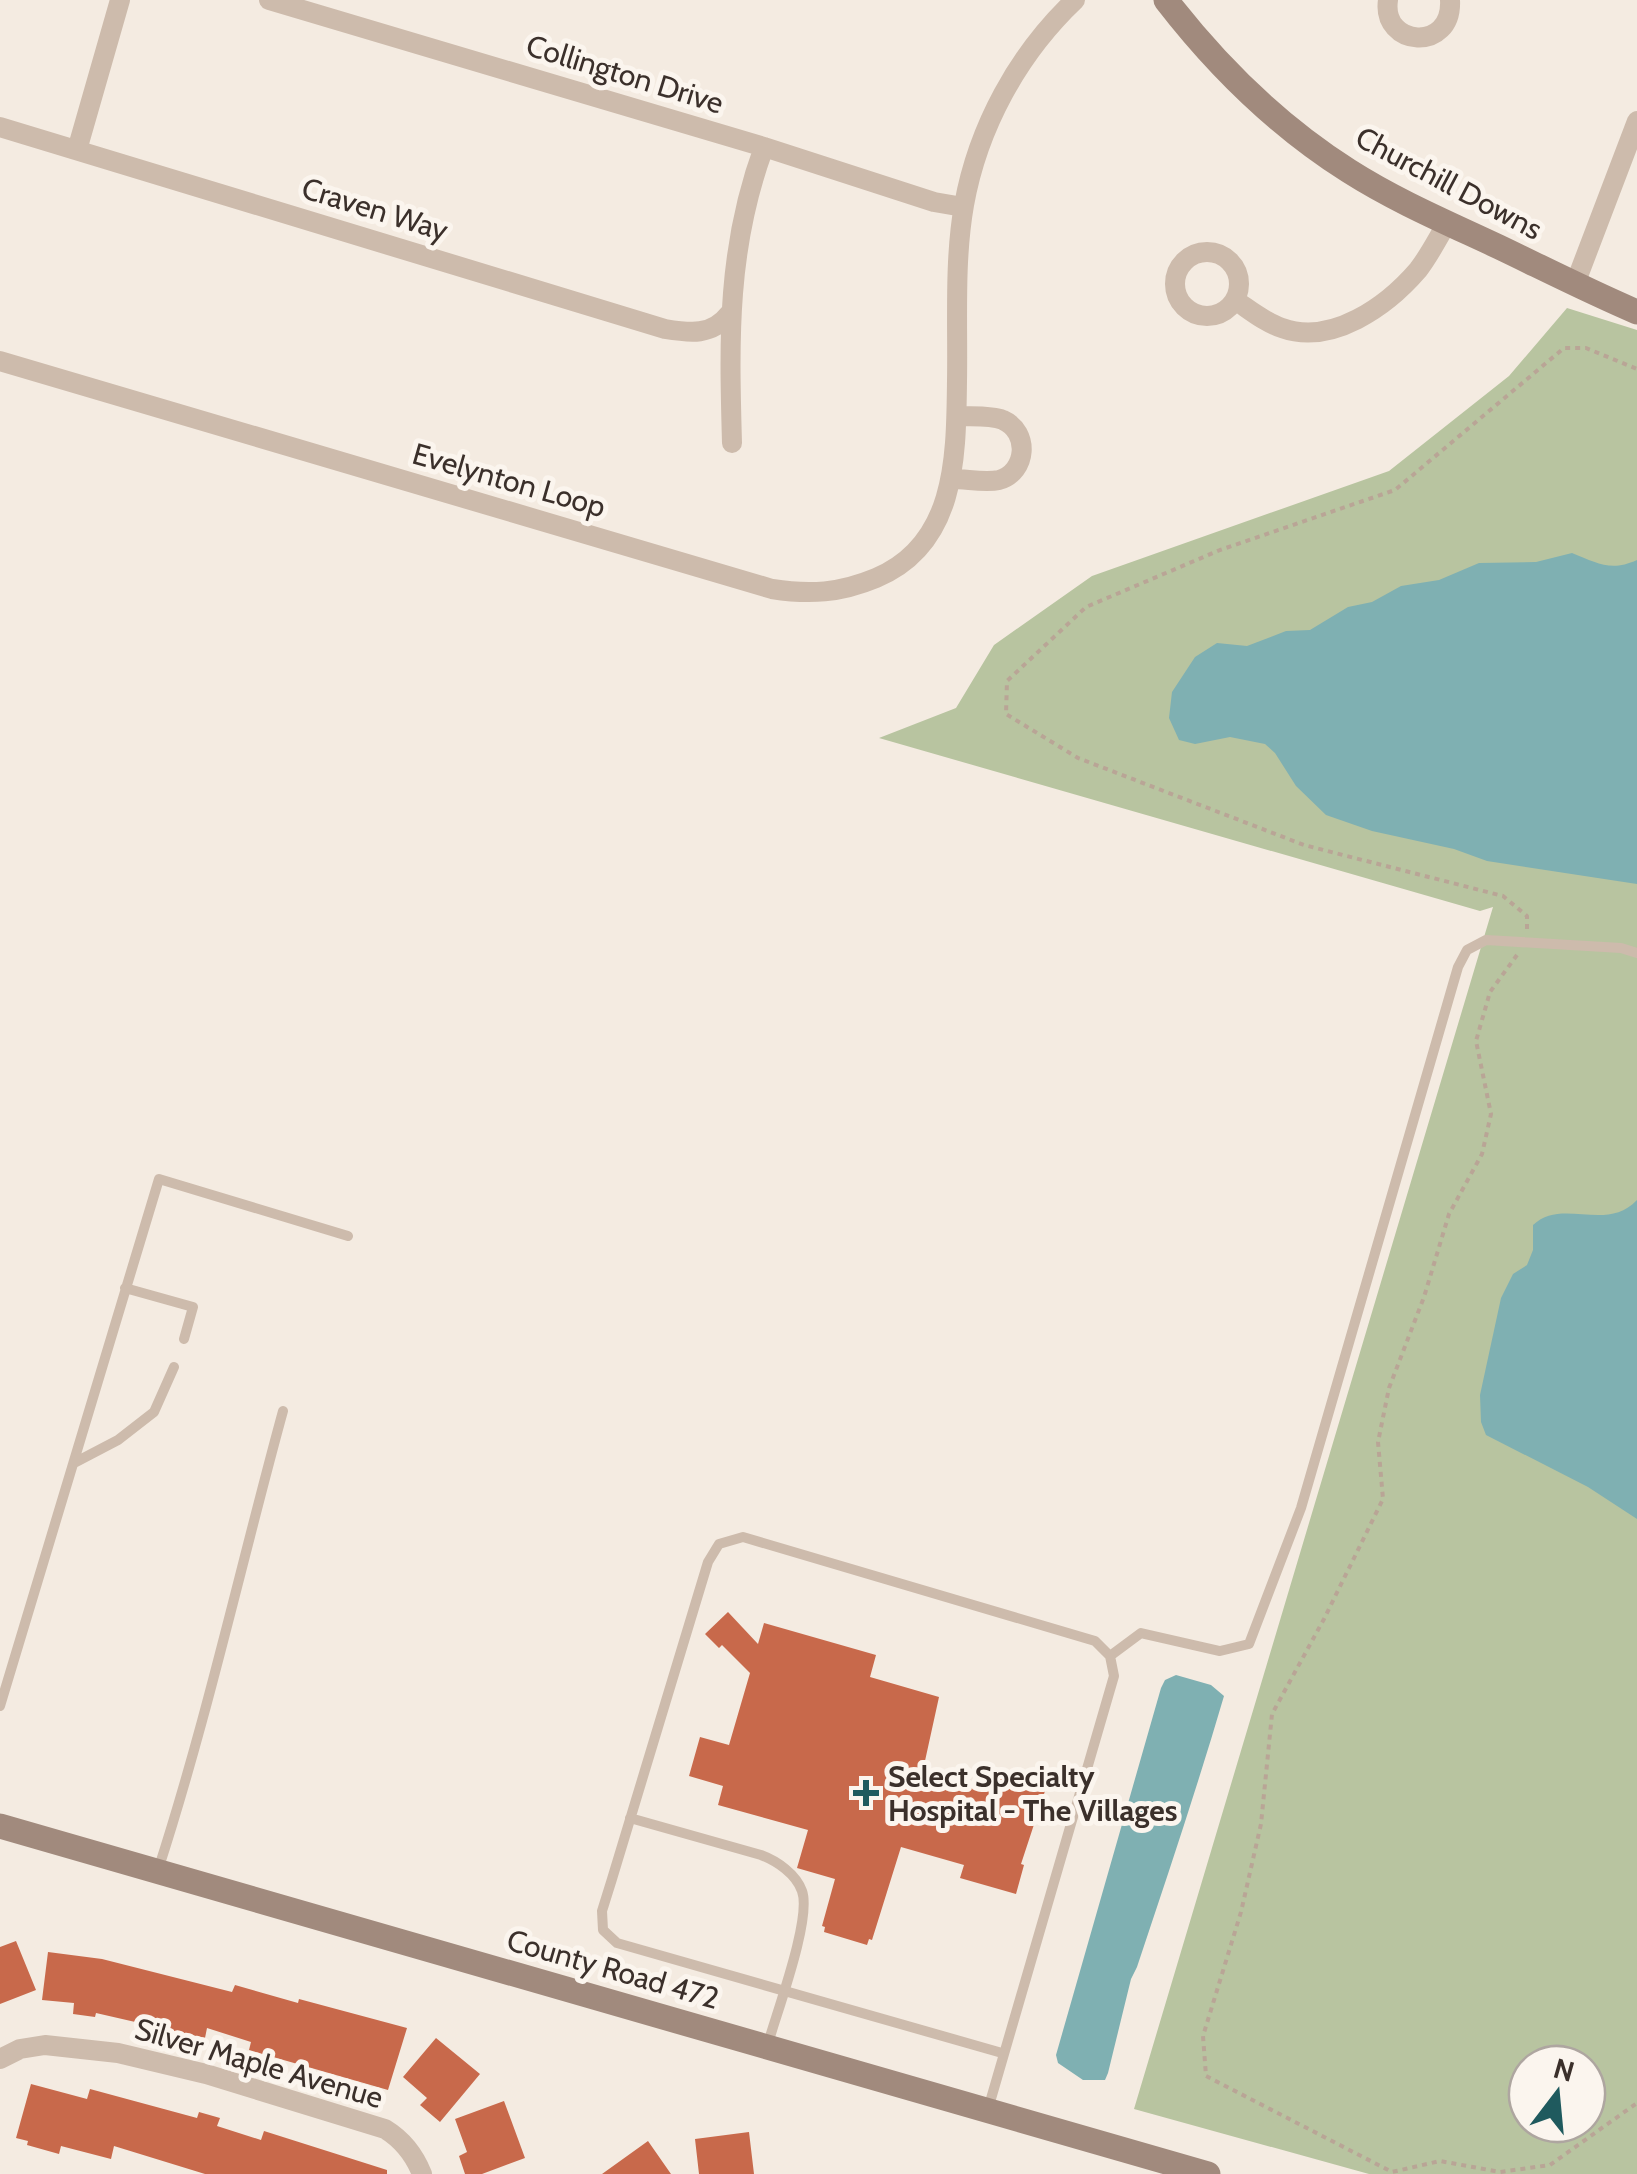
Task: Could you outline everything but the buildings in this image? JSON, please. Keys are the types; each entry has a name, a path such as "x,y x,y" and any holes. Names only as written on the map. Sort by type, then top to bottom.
{"street":[{"path":"77,150 120,0"},
{"name":"Collington Drive","path":"269,0 964,208"},
{"name":"Evelynton Loop","path":"0,361 772,590 808,594 850,589 892,571 924,545 941,515 952,478 957,416 959,266 964,208 977,155 1006,88 1047,30 1075,0"},
{"name":"Churchill Downs","path":"1166,0 1214,59 1279,119 1349,171 1447,223 1637,312"},
{"path":"1388,0 1391,22 1400,32 1414,38 1428,37 1441,30 1449,18 1450,0"},
{"path":"1575,284 1637,121"},
{"name":"Craven Way","path":"0,127 665,329 709,331 729,314"},
{"path":"732,443 729,314 742,215 764,146"},
{"path":"1234,300 1284,329 1305,332 1356,321 1392,297 1420,268 1447,223"},
{"path":"952,478 995,481 1018,466 1023,452 1021,438 1013,426 1001,419 957,416"},
{"name":"County Road 472","path":"0,1826 1208,2174"},
{"name":"Silver Maple Avenue","path":"0,2059 44,2045 160,2060 385,2129 412,2152 422,2174"}],"lane":[{"path":"1110,1656 1142,1633 1220,1651 1249,1644 1301,1508 1458,967 1467,950 1486,940 1621,948 1637,953"},
{"path":"0,1706 159,1178 348,1236"},
{"path":"125,1288 193,1308 184,1339"},
{"path":"74,1463 118,1440 154,1412 174,1367"},
{"path":"158,1871 190,1770 283,1411"},
{"path":"988,2110 1114,1676 1110,1656 1095,1641 742,1537 719,1544 708,1562 602,1911 603,1930 618,1943 1002,2053"},
{"path":"630,1818 761,1854 775,1861 802,1891 805,1916 767,2047"}],"path":[{"path":"1637,369 1586,348 1564,348 1395,490 1220,550 1086,607 1007,681 1006,714 1078,758 1304,845 1503,896 1527,916 1526,942 1490,992 1476,1041 1491,1114 1482,1154 1449,1214 1424,1297 1389,1388 1378,1442 1383,1499 1272,1714 1261,1824 1241,1912 1203,2036 1206,2076 1392,2172 1440,2161 1500,2172 1550,2166 1637,2102"}],"green space":[{"path":"1567,308 1637,330 1637,2174 1369,2174 1134,2109 1493,907 1480,911 879,738 956,708 994,645 1092,576 1389,471 1509,376"}],"water":[{"path":"1572,553 1612,566 1637,560 1637,884 1487,861 1326,815 1296,786 1265,744 1230,737 1195,744 1179,740 1169,718 1172,692 1195,657 1217,643 1247,646 1286,631 1310,630 1348,607 1372,602 1401,586 1439,580 1479,563 1536,562"},
{"path":"1637,1200 1637,1519 1588,1487 1486,1435 1481,1422 1480,1395 1501,1298 1513,1274 1527,1265 1533,1250 1533,1225 1557,1214 1612,1214"},
{"path":"1176,1675 1211,1685 1224,1696 1131,1979 1108,2073 1105,2080 1083,2080 1058,2063 1056,2055 1161,1688 1165,1680"}],"place":[{"name":"Select Specialty Hospital - The Villages","path":"866,1793"}]}
